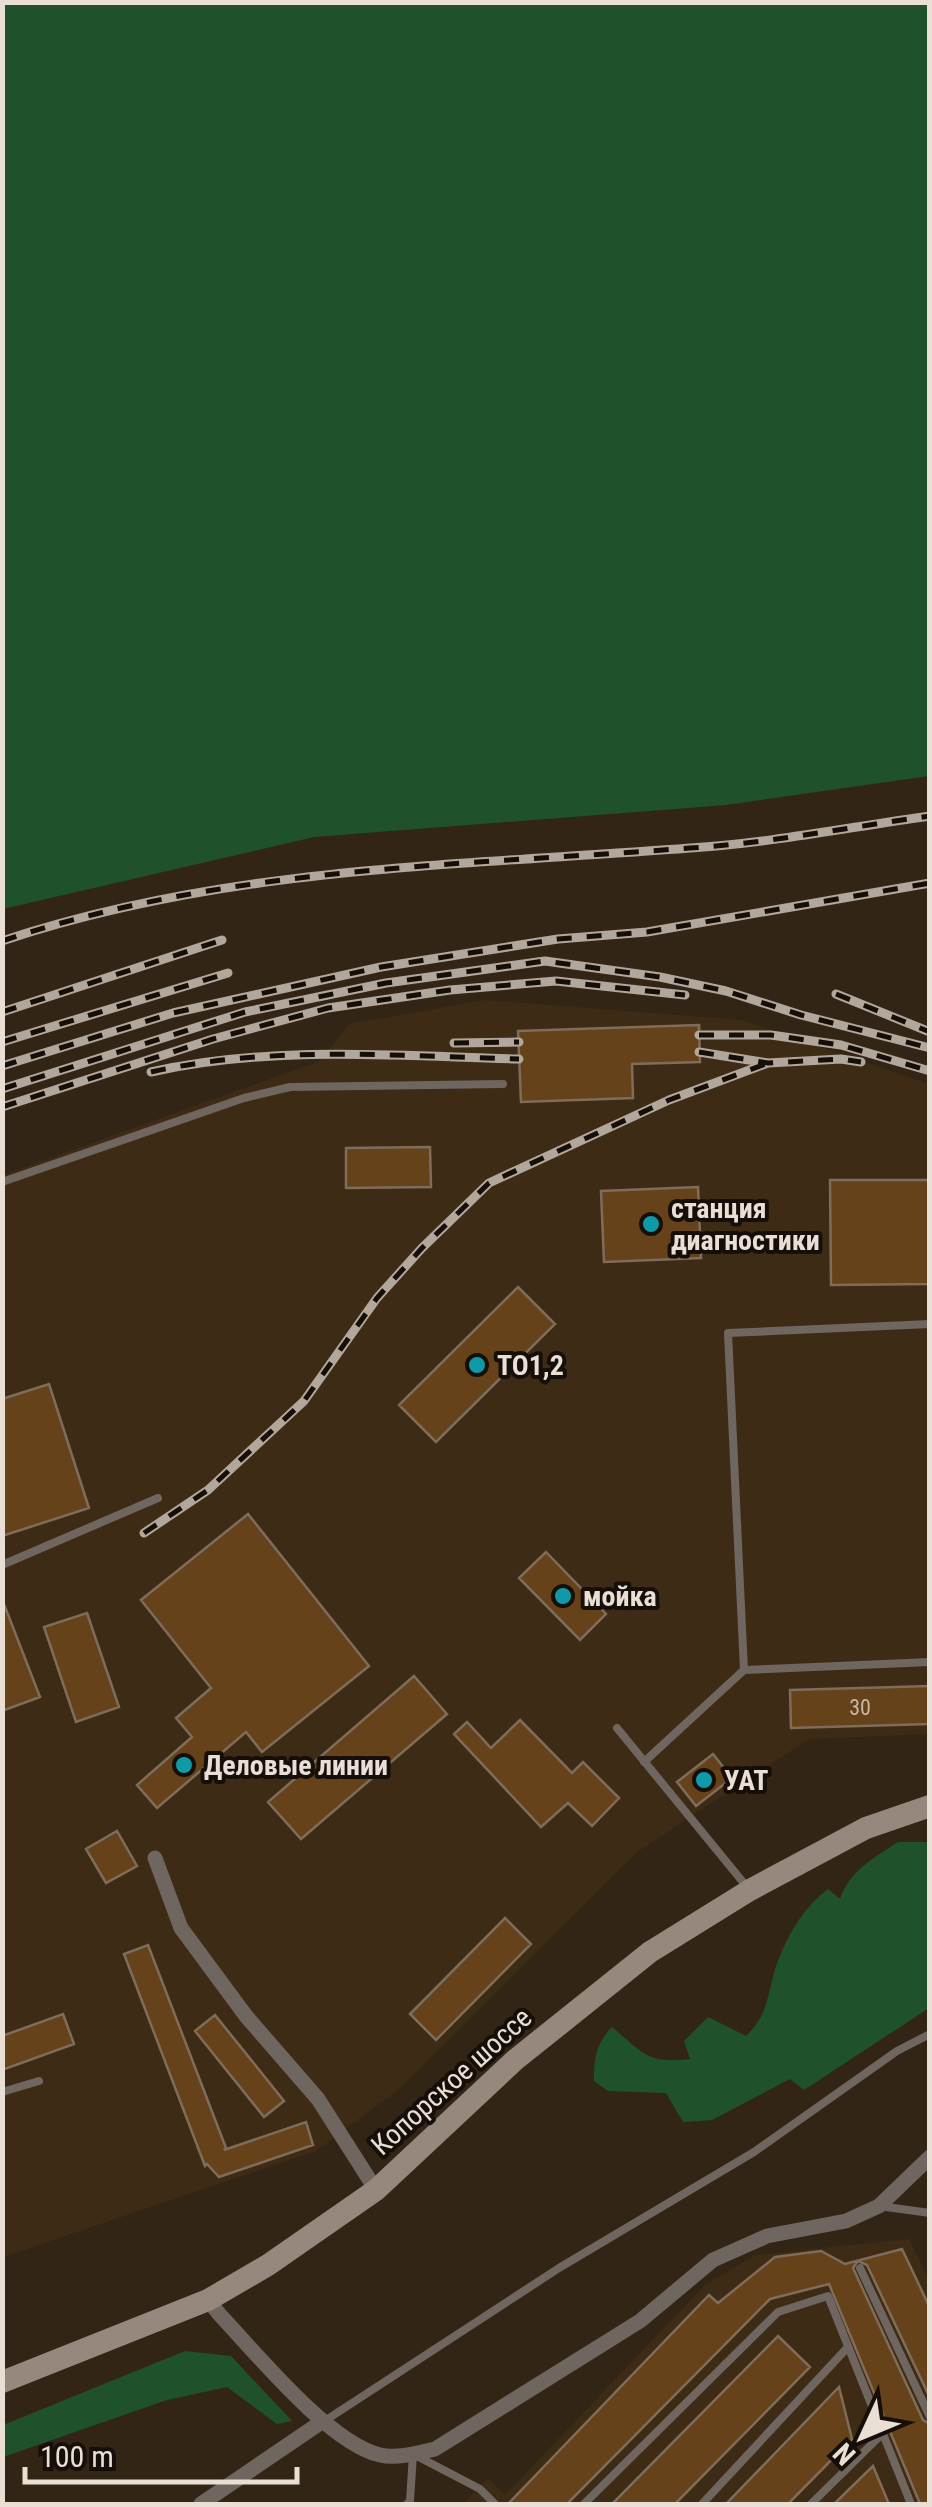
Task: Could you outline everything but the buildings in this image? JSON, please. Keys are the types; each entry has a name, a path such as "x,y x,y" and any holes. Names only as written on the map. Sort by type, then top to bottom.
{"main road":[{"name":"Копорское шоссе","path":"2,2382 208,2300 268,2265 376,2190 516,2060 650,1952 750,1890 866,1828 930,1806"}],"street":[{"path":"155,1858 182,1928 246,2016 318,2098 376,2190"},
{"path":"208,2300 324,2421 349,2440 381,2455 413,2454 451,2440 640,2321 713,2260 767,2236 846,2220 879,2206 930,2158"},
{"path":"200,2504 324,2421"}],"lane":[{"path":"2,1182 244,1098 290,1087 504,1084"},
{"path":"744,1670 728,1332 930,1324"},
{"path":"2,1565 158,1498"},
{"path":"644,1762 744,1670 930,1662"},
{"path":"617,1728 750,1890"},
{"path":"324,2421 558,2268 754,2152 897,2051 930,2034"},
{"path":"2,2092 39,2081"},
{"path":"879,2206 930,2213"},
{"path":"860,2268 930,2417"},
{"path":"584,2504 778,2312 828,2296 912,2504"},
{"path":"702,2504 848,2348"},
{"path":"811,2504 883,2433"},
{"path":"411,2503 413,2454 480,2489 495,2504"}],"shaded area":[{"path":"485,1000 741,1020 929,1084 929,1734 809,1739 637,1852 399,2089 316,2151 3,2257 3,1175 320,1061 349,1024"},
{"path":"909,2239 929,2280 929,2504 463,2504 488,2478 505,2495 705,2285 755,2255"}],"green space":[{"path":"2,3 929,3 929,776 726,805 314,837 3,909"},
{"path":"898,1842 929,1842 929,2008 804,2090 790,2079 712,2120 683,2122 666,2093 608,2091 594,2081 597,2052 612,2027 646,2055 664,2060 690,2059 684,2041 708,2017 746,2036 760,2018 779,1958 805,1911 828,1889 840,1899 856,1872"},
{"path":"185,2351 231,2356 292,2421 277,2424 227,2387 167,2400 3,2457 3,2425"}],"railway":[{"path":"2,941 87,916 257,883 429,866 720,846 930,816"},
{"path":"2,1066 173,1013 381,967 558,939 647,932 930,883"},
{"path":"2,1012 222,940"},
{"path":"2,1089 245,1012 386,983 545,961 660,977 726,991 930,1048"},
{"path":"2,1042 228,973"},
{"path":"2,1107 213,1039 328,1008 450,990 556,981 685,995"},
{"path":"836,994 930,1032"},
{"path":"699,1035 771,1035 841,1045 930,1071"},
{"path":"454,1043 519,1042"},
{"path":"699,1052 768,1063 841,1059 861,1062"},
{"path":"151,1072 288,1055 519,1059"},
{"path":"144,1533 208,1490 304,1401 377,1298 489,1183 669,1100 768,1063"}],"place":[{"name":"станция диагностики","path":"651,1224"},
{"name":"ТО1,2","path":"477,1365"},
{"name":"мойка","path":"563,1596"},
{"name":"Деловые линии","path":"184,1765"},
{"name":"УАТ","path":"704,1780"}]}
